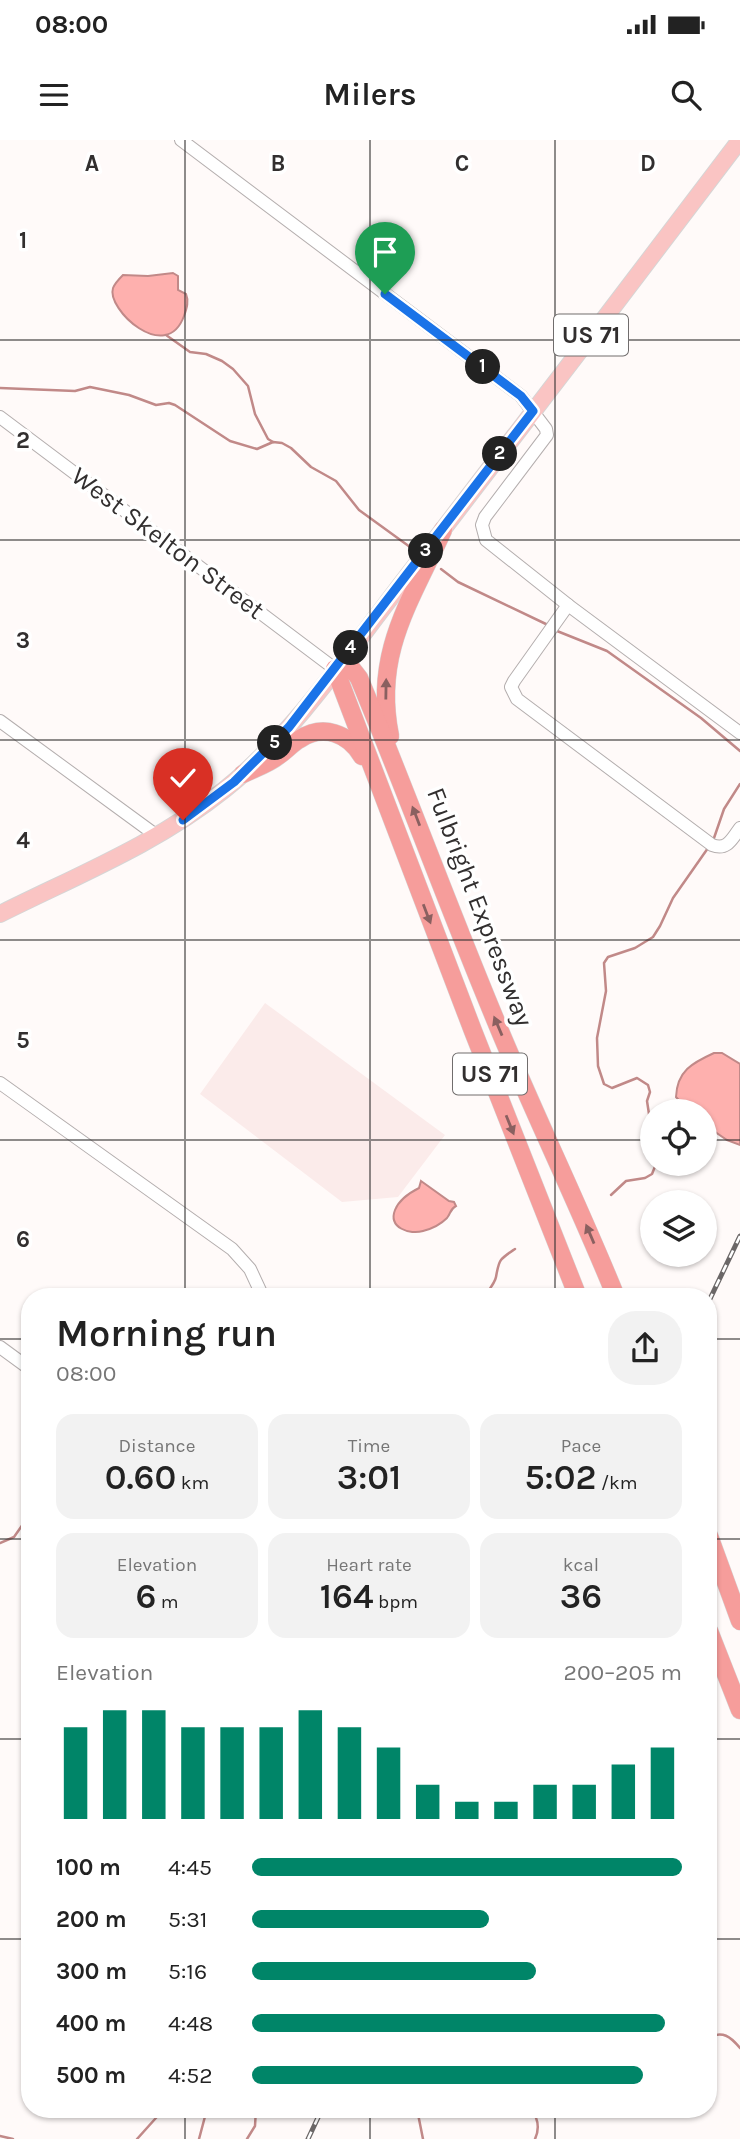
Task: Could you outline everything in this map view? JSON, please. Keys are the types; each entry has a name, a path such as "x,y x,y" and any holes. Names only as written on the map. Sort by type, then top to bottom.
{"highway":[{"path":"402,780 387,722 388,660 398,625 443,530"},
{"name":"Fulbright Expressway","path":"335,669 352,669 359,678 402,780 495,1019 612,1288"},
{"name":"US 71","path":"335,669 403,850"},
{"path":"243,774 270,761 306,735 329,732 342,736 355,745 361,754 403,850"},
{"name":"Fulbright Expressway","path":"403,850 574,1288"},
{"path":"717,1558 740,1621"},
{"path":"717,1651 740,1710"}],"main road":[{"name":"US 71","path":"335,669 740,140"},
{"path":"0,914 157,836 198,810 243,774 289,727 335,669"}],"street":[{"path":"181,140 521,396 546,429 547,435 485,517 483,533 486,540 568,605 740,733"},
{"name":"West Skelton Street","path":"0,417 335,669"},
{"path":"568,605 513,681 513,694 712,845 721,848 730,843 740,828"},
{"path":"0,720 157,836"},
{"path":"0,1083 232,1250 250,1269 259,1288"},
{"path":"0,1347 21,1362"}],"shaded area":[{"path":"173,273 178,276 178,290 187,297 184,316 175,330 164,335 152,334 139,328 128,319 113,297 115,284 123,275"},
{"path":"265,1003 445,1135 398,1197 342,1202 200,1094"},
{"path":"714,1053 722,1053 740,1064 740,1145 717,1133 717,1099 676,1097 683,1074 699,1060"},
{"path":"421,1181 456,1206 447,1218 436,1226 418,1232 407,1231 397,1226 395,1210 405,1197 419,1188"}],"waterway":[{"path":"166,335 190,352 206,354 233,369 248,386 255,414 268,439 273,442"},
{"path":"0,388 75,391 90,387 129,395 156,405 175,405 230,441 257,449 273,442 282,443 311,467 336,481 359,510 410,547"},
{"path":"441,569 458,582 548,625"},
{"path":"557,631 607,651 701,718 740,751"},
{"path":"714,838 724,809 740,784"},
{"path":"648,1099 650,1092 648,1085 637,1078 612,1088 604,1084 598,1066 597,1038 606,991 604,963 608,957 635,948 653,937 673,898 708,848"},
{"path":"611,1195 626,1181 648,1176"},
{"path":"490,1288 501,1260 515,1249"},
{"path":"0,1543 14,1537 21,1527"},
{"path":"717,2034 733,2040 740,2048"},
{"path":"137,2139 156,2118"},
{"path":"199,2139 205,2118"},
{"path":"247,2139 255,2126 255,2118"},
{"path":"419,2118 423,2139"},
{"path":"535,2139 538,2123 536,2118"},
{"path":"0,2136 13,2139"}],"railway":[{"path":"715,1288 740,1236"},
{"path":"308,2139 318,2118"}],"route":[{"path":"183,820 258,761 289,727 533,411 521,396 385,294"}]}
